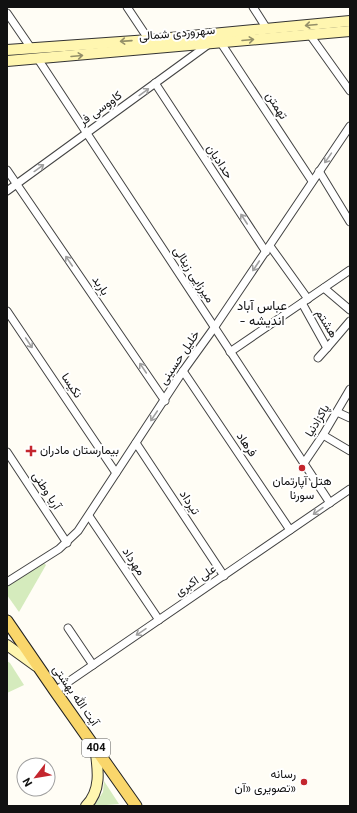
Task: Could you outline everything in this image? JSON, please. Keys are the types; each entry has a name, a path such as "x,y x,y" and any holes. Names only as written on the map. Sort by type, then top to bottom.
{"main road":[{"name":"سهروردی شمالی","path":"7,50 149,40 350,21"},
{"name":"سهروردی شمالی","path":"7,61 350,31"},
{"path":"31,48 38,59"},
{"name":"آیت الله بهشتی","path":"7,621 136,806"},
{"path":"7,645 40,668"},
{"path":"86,806 90,802 97,786 98,770 95,747"}],"street":[{"path":"127,7 149,40"},
{"path":"253,7 267,29"},
{"path":"7,13 31,48"},
{"path":"310,35 350,91"},
{"name":"تهمتن","path":"221,43 312,181"},
{"name":"کاووسی فر","path":"7,191 209,44"},
{"name":"میرزایی زینالی","path":"38,59 330,503"},
{"name":"حدادیان","path":"155,84 305,301"},
{"name":"خلیل حسینی","path":"7,582 67,543 89,516 165,401 183,371 268,249 350,126"},
{"name":"باربد","path":"7,170 165,401"},
{"path":"319,171 350,222"},
{"path":"230,352 350,270"},
{"path":"324,288 350,310"},
{"name":"هشتم","path":"305,301 327,348 350,321"},
{"name":"نکیسا","path":"7,311 116,473"},
{"path":"318,358 327,348"},
{"name":"فرهاد","path":"183,371 290,530"},
{"name":"پاکزادنیا","path":"304,463 323,435 350,389"},
{"path":"336,412 350,418"},
{"path":"323,435 350,451"},
{"name":"تیرداد","path":"136,443 224,576"},
{"name":"آریا وطنی","path":"7,452 67,543"},
{"name":"علی‌ اکبری","path":"55,691 350,489"},
{"name":"مهرداد","path":"89,516 159,620"},
{"path":"68,628 93,665"}],"green space":[{"path":"44,563 46,565 19,612 7,595 7,586"},
{"path":"7,661 10,663 24,685 7,693"},
{"path":"104,781 119,804 94,806 103,792"}],"place":[{"name":"بیمارستان مادران","path":"31,451"},
{"name":"هتل آپارتمان سورنا","path":"302,468"},
{"name":"رسانه تصویری «آن»","path":"304,782"}],"district":[{"name":"عباس آباد - اندیشه","path":"262,314"}]}
